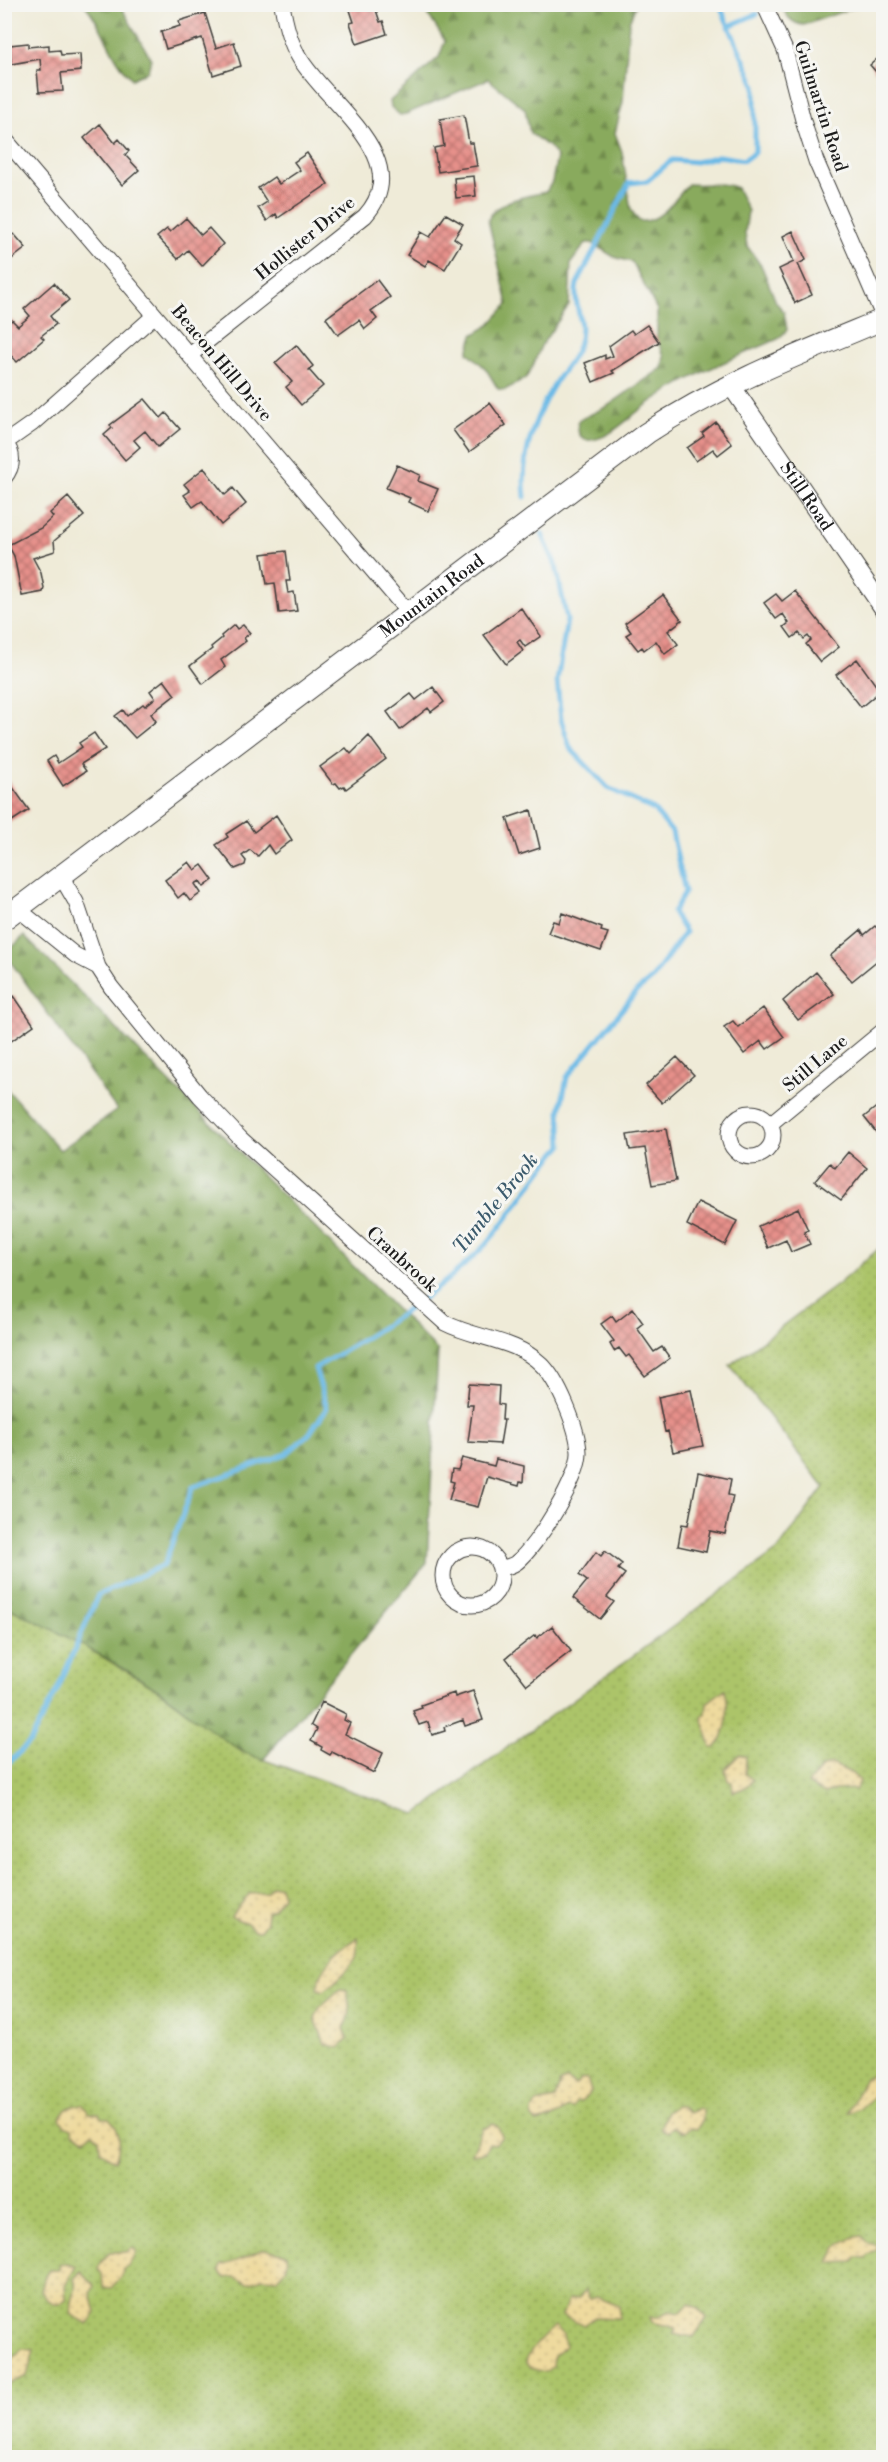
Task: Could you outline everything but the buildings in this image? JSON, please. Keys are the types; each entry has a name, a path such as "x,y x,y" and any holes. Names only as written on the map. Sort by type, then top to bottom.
{"main road":[{"name":"Mountain Road","path":"11,914 647,433 696,401 730,384 884,318"}],"street":[{"name":"Hollister Drive","path":"190,355 365,216 379,195 379,166 375,153 359,129 299,59 288,34 282,4"},
{"name":"Guilmartin Road","path":"764,4 785,50 816,161 884,318"},
{"name":"Beacon Hill Drive","path":"4,138 409,613"},
{"path":"4,478 11,468 12,459 5,442 33,423 155,315"},
{"name":"Still Road","path":"730,384 884,609"},
{"name":"Cranbrook","path":"61,876 76,902 98,967 111,987 200,1096 240,1138 434,1313 459,1330 505,1343 532,1356 553,1379 573,1424 579,1452 570,1486 532,1545 516,1563 500,1569"},
{"name":"Cranbrook","path":"11,914 98,967"},
{"name":"Still Lane","path":"770,1124 884,1030"}],"green space":[{"path":"85,5 120,5 151,59 148,71 132,79 118,61 98,23"},
{"path":"422,5 636,5 629,22 623,102 615,133 622,152 631,210 639,221 647,221 667,209 688,184 719,184 737,188 748,211 745,233 747,246 762,267 776,302 784,312 787,330 778,339 707,370 673,388 608,434 593,440 585,440 578,431 579,420 606,407 662,368 664,356 657,340 657,310 632,262 614,257 592,243 586,243 571,263 569,305 541,346 526,378 505,390 498,389 486,369 468,352 473,335 488,326 508,304 488,220 492,213 505,203 546,192 552,182 557,157 549,147 530,133 525,109 488,79 406,114 400,115 391,107 390,101 439,57 445,41"},
{"path":"781,5 861,5 804,25 792,21"},
{"path":"24,936 438,1351 427,1563 263,1760 220,1737 167,1696 117,1665 5,1606 5,1087 60,1150 117,1110 5,954"},
{"path":"883,1245 883,2457 5,2457 5,1606 64,1634 153,1687 242,1752 416,1814 778,1550 824,1487 730,1365 838,1284"}],"sand":[{"path":"725,1689 727,1711 725,1728 720,1742 715,1748 711,1748 702,1717 706,1714 707,1703"},
{"path":"740,1754 746,1757 745,1774 753,1780 744,1788 733,1792 732,1782 728,1781 725,1769"},
{"path":"832,1764 851,1773 860,1781 856,1789 835,1790 825,1794 808,1784 821,1768"},
{"path":"272,1886 280,1886 283,1896 274,1909 267,1912 266,1922 260,1930 254,1930 247,1923 231,1917 249,1894 266,1893"},
{"path":"358,1938 358,1955 352,1965 324,1991 317,1989 326,1966"},
{"path":"340,1989 347,1990 350,2009 344,2028 348,2039 339,2048 325,2044 315,2018 320,2007"},
{"path":"883,2073 883,2096 877,2090 865,2104 848,2112 865,2078"},
{"path":"587,2078 591,2092 581,2102 577,2101 572,2108 568,2107 546,2120 537,2122 532,2118 532,2111 536,2103 555,2099 560,2082 567,2080 576,2085 580,2080"},
{"path":"82,2104 89,2113 99,2113 101,2118 109,2118 116,2128 119,2144 115,2161 100,2150 99,2138 92,2133 85,2139 73,2133 72,2128 64,2125 60,2118 64,2112"},
{"path":"676,2106 681,2106 689,2113 699,2108 703,2111 703,2119 697,2129 690,2128 684,2132 673,2127 667,2132 660,2128 667,2112"},
{"path":"493,2124 498,2127 502,2137 494,2144 489,2143 485,2152 472,2154 482,2129"},
{"path":"862,2236 867,2243 878,2245 876,2250 865,2258 857,2257 853,2262 829,2263 841,2244 851,2238"},
{"path":"132,2248 137,2251 128,2267 123,2269 122,2276 111,2288 103,2287 102,2274 98,2269 106,2256 109,2252 126,2252"},
{"path":"264,2249 287,2254 286,2268 277,2279 263,2278 247,2283 235,2277 225,2278 219,2271 221,2265 238,2261"},
{"path":"67,2263 76,2266 65,2286 66,2300 60,2304 54,2303 41,2291 45,2276 49,2270 59,2270 60,2264"},
{"path":"81,2271 94,2286 91,2293 96,2313 88,2324 72,2315 71,2310 75,2288 74,2279"},
{"path":"585,2290 590,2299 597,2297 619,2306 619,2318 595,2317 583,2325 562,2316 568,2300 579,2298"},
{"path":"689,2304 698,2308 707,2318 693,2338 673,2334 676,2328 652,2322 650,2317 660,2317 670,2311 680,2313"},
{"path":"555,2326 563,2334 565,2346 554,2356 553,2366 545,2372 530,2368 526,2363 527,2358"},
{"path":"22,2349 34,2350 27,2376 5,2386 5,2369"}],"waterway":[{"name":"Tumble Brook","path":"525,497 525,465 531,434 543,405 578,346 581,329 576,300 577,284 629,183 647,181 672,160 696,162 719,156 744,160 755,152 755,85 719,4"},
{"path":"729,26 757,14"},
{"name":"Tumble Brook","path":"4,1767 30,1742 59,1686 98,1595 164,1565 193,1487 286,1454 309,1434 327,1408 315,1368 383,1327 426,1297 467,1263 506,1220 562,1146 560,1111 567,1077 638,990 652,979 685,932 673,912 685,892 672,832 654,810 608,788 570,748 561,719 557,681 567,620 556,566 542,534"}]}
